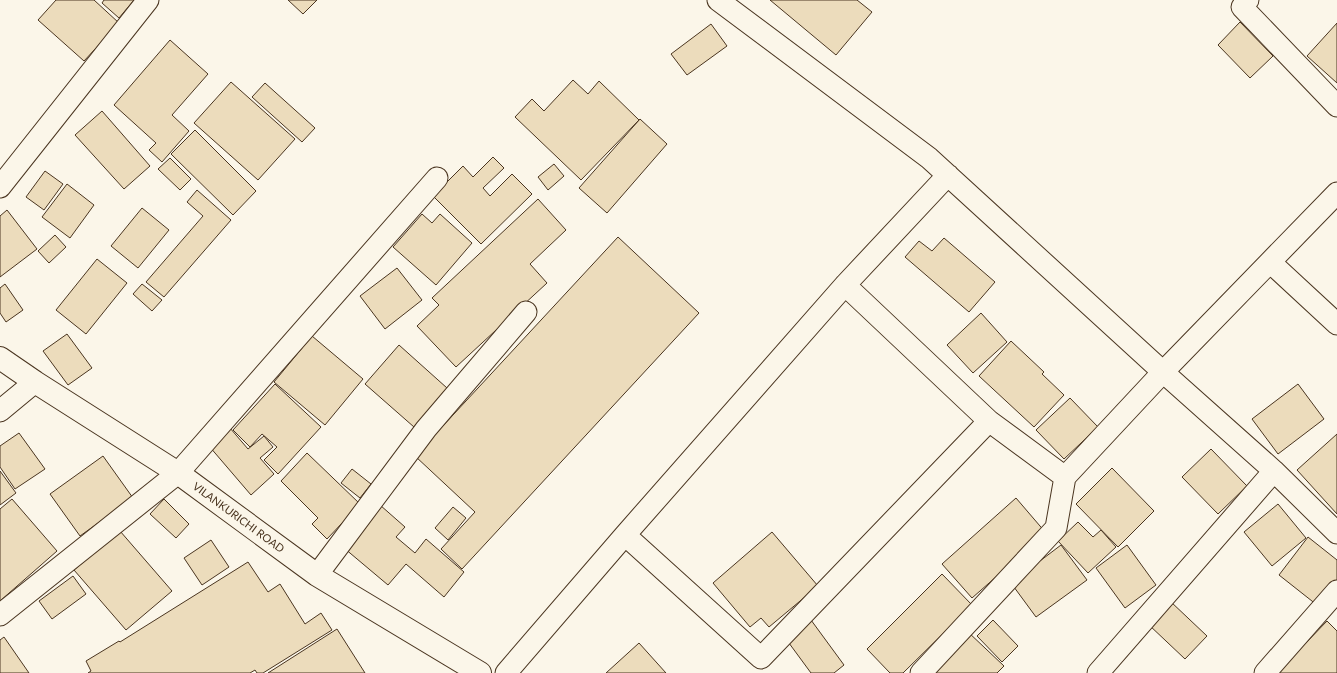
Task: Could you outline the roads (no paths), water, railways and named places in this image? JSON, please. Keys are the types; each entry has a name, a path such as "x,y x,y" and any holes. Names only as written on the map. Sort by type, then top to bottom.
{"main road":[{"name":"VILANKURICHI ROAD","path":"0,358 178,473 317,575 480,673"}],"street":[{"path":"0,187 148,0"},
{"path":"718,0 929,158 1163,372 1274,471 1337,533"},
{"path":"1248,0 1242,7 1337,106"},
{"path":"506,673 845,285 948,175"},
{"path":"0,615 178,473 437,178"},
{"path":"921,673 1056,528 1065,477 1163,372 1337,193"},
{"path":"1270,262 1337,324"},
{"path":"845,285 990,421 1065,477"},
{"path":"317,575 426,429 526,312"},
{"path":"0,411 35,382"},
{"path":"625,536 761,658 990,421"},
{"path":"1098,673 1274,471"},
{"path":"1266,673 1337,591"}]}
